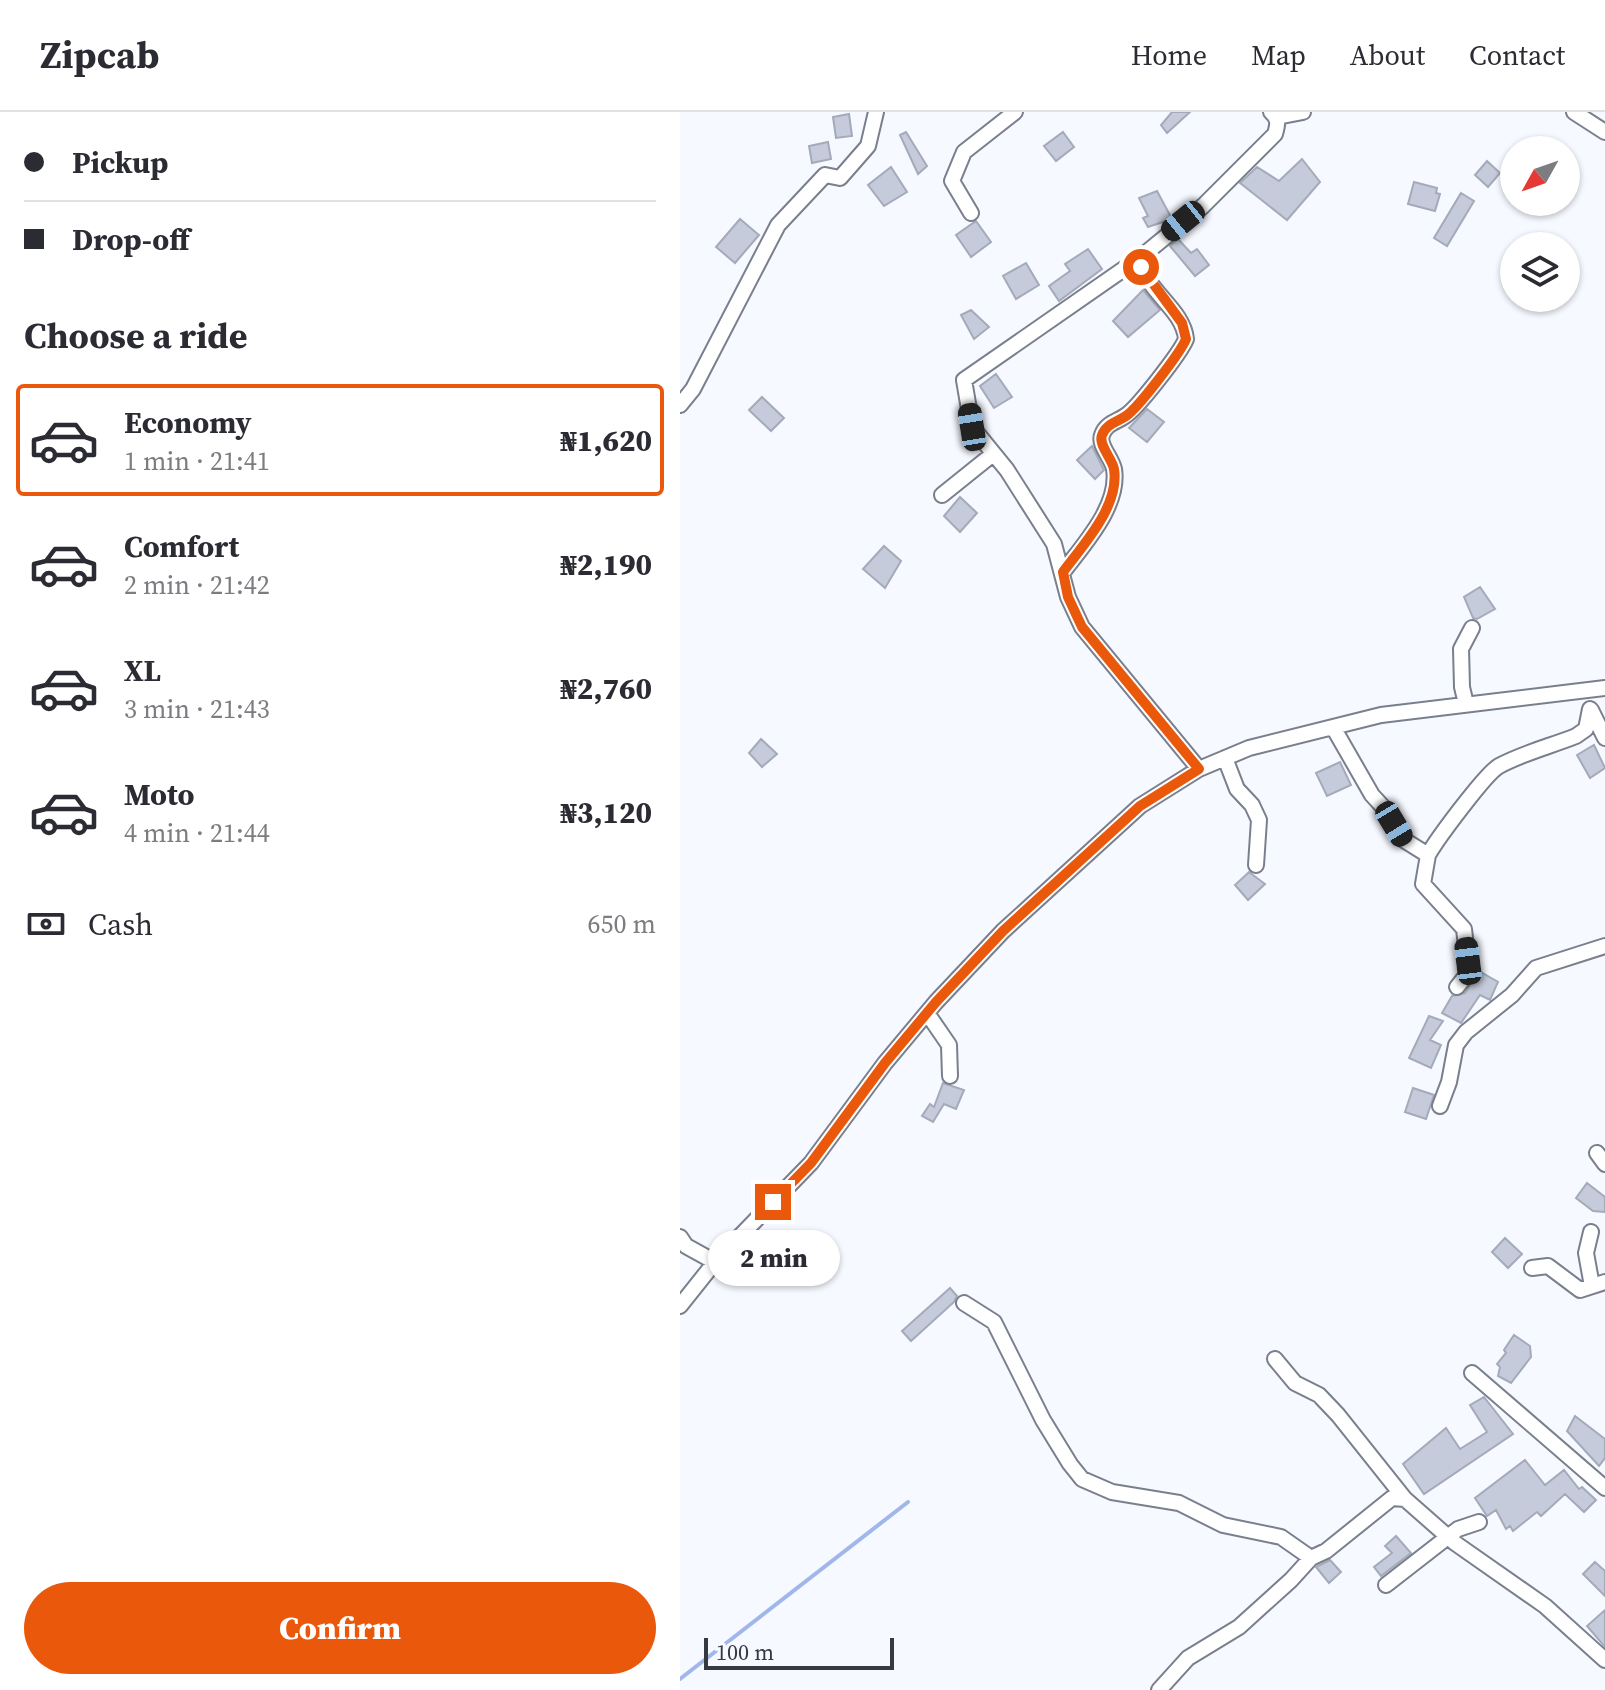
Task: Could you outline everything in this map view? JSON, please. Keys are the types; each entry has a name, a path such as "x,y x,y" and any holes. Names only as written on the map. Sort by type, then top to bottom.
{"street":[{"path":"680,405 693,389 778,225 825,175 840,178 868,146 876,112"},
{"path":"971,213 952,181 964,152 1015,112"},
{"path":"1199,769 1082,627 1068,597 1054,544 1036,513 972,427 964,380 1141,257 1203,206 1275,134 1274,115 1303,112"},
{"path":"1574,112 1605,132"},
{"path":"1063,572 1105,512 1112,490 1115,473 1102,443 1103,433 1113,421 1132,410 1174,361 1186,339 1182,323 1144,273 1141,257"},
{"path":"942,495 993,454"},
{"path":"1466,704 1462,687 1461,649 1472,628"},
{"path":"680,1306 715,1262 811,1163 885,1063 927,1013 1003,931 1140,806 1199,769 1249,748 1381,715 1598,689 1586,729 1576,736 1495,768 1441,833 1428,855 1423,884 1464,929 1469,972 1457,987"},
{"path":"1590,709 1605,738"},
{"path":"1333,727 1372,795 1404,840 1428,855"},
{"path":"1225,758 1237,789 1252,805 1259,820 1256,865"},
{"path":"1440,1106 1449,1082 1456,1045 1466,1032 1512,995 1536,968 1605,946"},
{"path":"927,1013 949,1045 950,1076"},
{"path":"1532,1268 1548,1266 1580,1290 1598,1284 1586,1253 1591,1232"},
{"path":"680,1237 686,1246 715,1262"},
{"path":"964,1303 994,1322 1043,1420 1082,1479 1112,1492 1179,1503 1223,1525 1281,1537 1311,1558"},
{"path":"1275,1359 1295,1383 1319,1395 1338,1415 1405,1499 1448,1538 1545,1606 1605,1660"},
{"path":"1472,1373 1605,1488"},
{"path":"1159,1690 1188,1658 1239,1627 1311,1558 1326,1551 1392,1498 1405,1499"},
{"path":"1386,1585 1458,1529 1479,1522"}],"building":[{"path":"1172,112 1190,112 1167,133 1161,125"},
{"path":"849,114 852,136 836,138 833,117"},
{"path":"906,132 927,166 918,174 900,135"},
{"path":"1063,132 1074,147 1056,161 1044,146"},
{"path":"828,142 831,159 812,163 809,146"},
{"path":"1302,159 1320,182 1287,220 1240,183 1257,167 1279,181"},
{"path":"1487,161 1500,173 1488,187 1475,175"},
{"path":"891,167 907,192 884,206 868,185"},
{"path":"1414,182 1437,188 1436,193 1440,194 1435,211 1408,204"},
{"path":"1157,191 1172,219 1148,227 1143,218 1148,216 1139,198"},
{"path":"1461,193 1474,201 1447,246 1434,238"},
{"path":"740,219 759,235 735,263 716,247"},
{"path":"976,221 991,242 971,257 956,235"},
{"path":"1178,239 1191,253 1197,249 1209,265 1195,276 1170,246"},
{"path":"1088,249 1102,269 1059,301 1049,286 1070,271 1065,264"},
{"path":"1026,263 1039,285 1016,299 1003,276"},
{"path":"1143,290 1160,310 1128,337 1113,321"},
{"path":"971,310 989,327 974,339 961,315"},
{"path":"996,374 1012,397 994,408 980,386"},
{"path":"762,397 784,418 771,431 749,410"},
{"path":"1147,409 1164,422 1147,442 1129,428"},
{"path":"1092,446 1104,470 1095,479 1077,460"},
{"path":"960,497 977,513 960,532 944,516"},
{"path":"884,546 901,561 885,588 863,569"},
{"path":"1480,587 1495,609 1477,619 1473,618 1464,597"},
{"path":"761,739 777,754 762,767 749,753"},
{"path":"1594,745 1605,768 1590,778 1577,755"},
{"path":"1340,762 1351,785 1327,796 1316,773"},
{"path":"1249,872 1265,884 1248,900 1235,885"},
{"path":"1479,971 1498,982 1490,1000 1480,995 1461,1023 1442,1013 1452,996 1465,993"},
{"path":"1429,1016 1443,1021 1430,1040 1441,1045 1431,1068 1409,1058"},
{"path":"943,1083 964,1090 956,1109 944,1104 933,1122 922,1116 930,1104 934,1107"},
{"path":"1413,1088 1434,1095 1426,1119 1405,1112"},
{"path":"1587,1183 1605,1197 1605,1212 1593,1211 1576,1198"},
{"path":"1505,1238 1522,1254 1508,1268 1492,1252"},
{"path":"950,1288 957,1296 954,1302 911,1341 902,1331"},
{"path":"1514,1335 1530,1346 1531,1357 1511,1383 1498,1376 1500,1367 1497,1364"},
{"path":"1484,1397 1513,1434 1424,1494 1403,1464 1446,1428 1460,1449 1487,1432 1470,1405"},
{"path":"1575,1416 1605,1439 1605,1458 1599,1466 1567,1431"},
{"path":"1525,1460 1545,1485 1564,1470 1579,1489 1582,1487 1596,1500 1584,1512 1565,1494 1541,1516 1537,1512 1513,1531 1510,1526 1506,1529 1496,1510 1487,1516 1475,1498"},
{"path":"1396,1536 1411,1553 1381,1576 1374,1567 1392,1553 1385,1546"},
{"path":"1330,1560 1341,1572 1329,1583 1316,1567"},
{"path":"1595,1562 1605,1571 1605,1596 1583,1574"},
{"path":"1605,1610 1605,1647 1587,1626"}],"waterway":[{"path":"680,1679 908,1502"}],"route":[{"path":"773,1202 811,1163 885,1063 936,1002 1003,931 1140,806 1199,769 1082,627 1068,597 1063,572 1105,512 1112,490 1115,473 1102,443 1103,433 1113,421 1132,410 1174,361 1186,339 1182,323 1141,267"}]}
